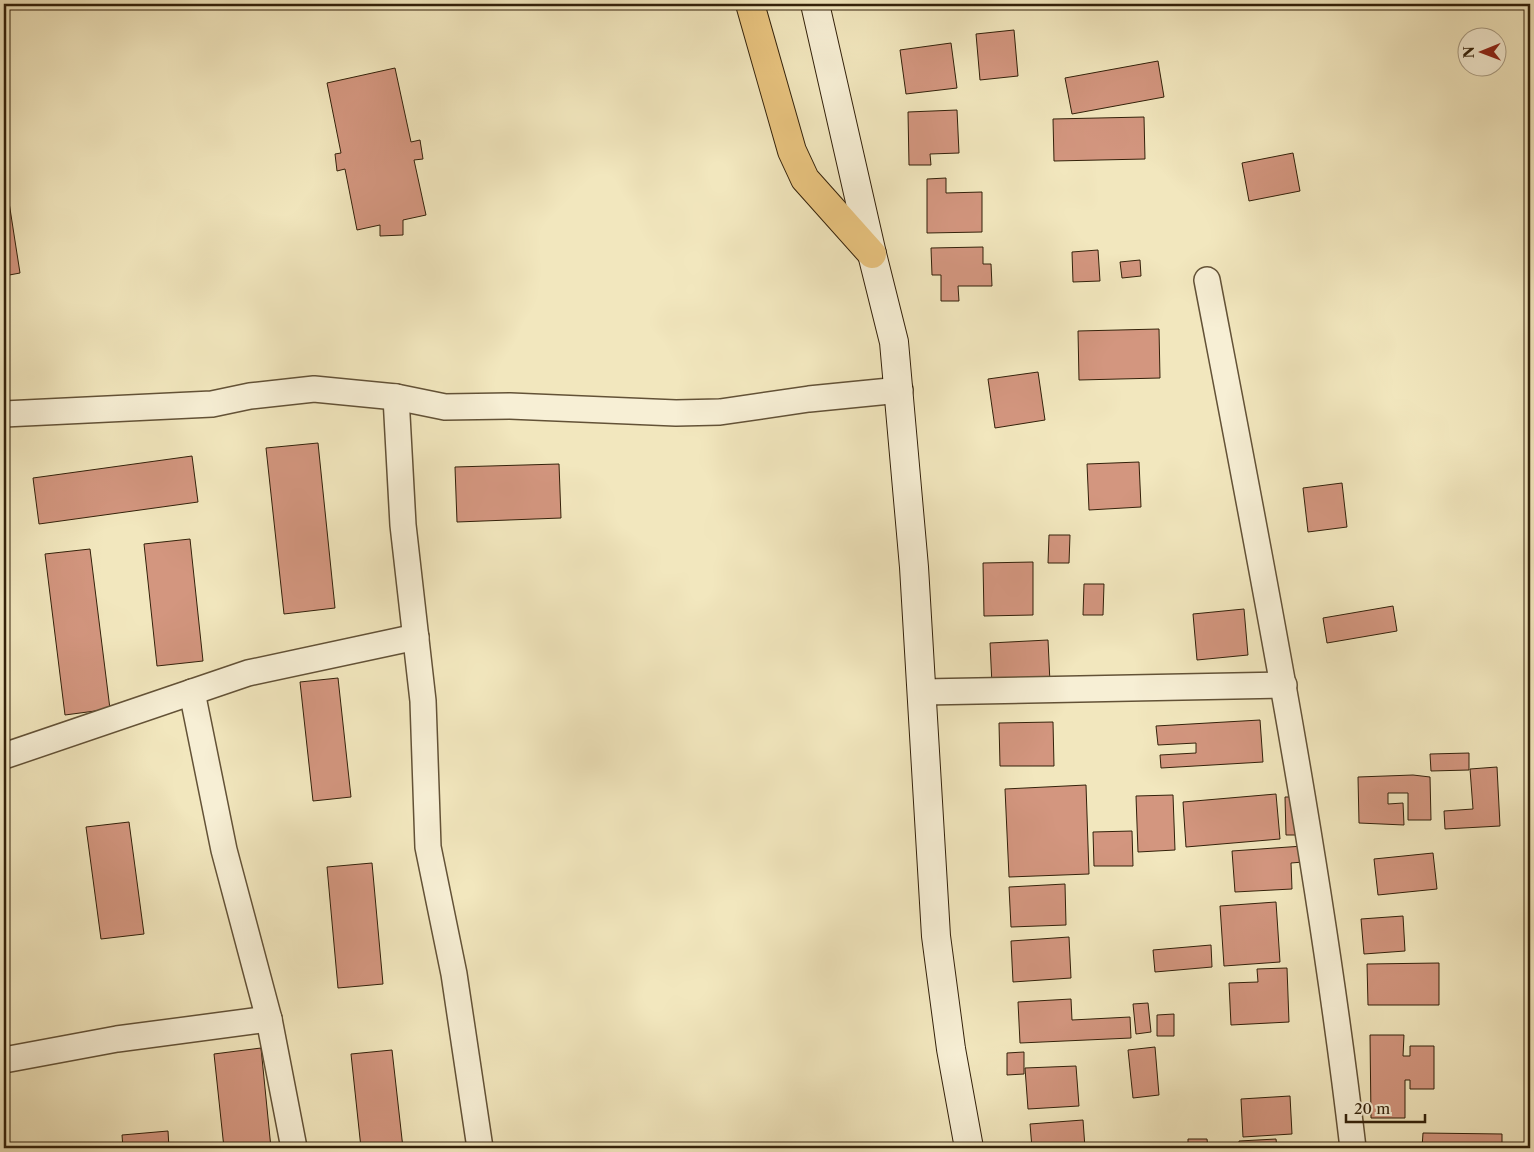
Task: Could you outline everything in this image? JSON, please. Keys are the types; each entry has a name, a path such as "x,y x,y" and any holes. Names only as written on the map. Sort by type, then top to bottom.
{"highway":[{"path":"750,4 792,151 805,179 872,254"}],"main road":[{"path":"815,4 894,342 900,390 923,692 936,936 951,1049 969,1148"}],"street":[{"path":"1207,280 1284,685 1337,1010 1353,1148"},
{"path":"4,414 212,404 250,396 314,389 396,397 445,407 510,406 676,413 720,412 809,399 900,390"},
{"path":"396,397 403,525 423,701 428,847 454,974 480,1148"},
{"path":"4,756 248,673 416,637"},
{"path":"923,692 1284,685"},
{"path":"192,692 224,850 269,1019 294,1148"},
{"path":"4,1060 117,1039 269,1019"}],"building":[{"path":"1014,30 1018,76 980,80 976,34"},
{"path":"951,43 957,88 906,94 900,50"},
{"path":"1158,61 1164,97 1072,114 1065,78"},
{"path":"395,68 411,142 420,140 423,159 414,160 426,215 403,220 403,235 380,236 380,225 357,230 345,169 337,171 335,154 341,153 327,83"},
{"path":"957,110 959,153 930,154 931,165 909,165 908,112"},
{"path":"1144,117 1145,159 1054,161 1053,119"},
{"path":"1293,153 1300,191 1249,201 1242,163"},
{"path":"4,170 20,273 4,276"},
{"path":"946,178 946,193 982,192 982,232 927,233 927,179"},
{"path":"983,247 983,264 991,264 992,286 958,286 959,301 941,301 941,275 932,275 931,248"},
{"path":"1098,250 1100,281 1073,282 1072,252"},
{"path":"1140,260 1141,276 1122,278 1120,262"},
{"path":"1159,329 1160,378 1079,380 1078,331"},
{"path":"1038,372 1045,420 995,428 988,379"},
{"path":"318,443 335,608 284,614 266,448"},
{"path":"192,456 198,502 39,524 33,478"},
{"path":"1139,462 1141,507 1089,510 1087,464"},
{"path":"559,464 561,518 457,522 455,467"},
{"path":"1342,483 1347,527 1308,532 1303,488"},
{"path":"1049,535 1070,535 1069,563 1048,563"},
{"path":"190,539 203,661 157,666 144,544"},
{"path":"90,549 110,709 65,715 45,554"},
{"path":"1033,562 1033,615 984,616 983,563"},
{"path":"1084,584 1104,584 1103,615 1083,615"},
{"path":"1393,606 1397,631 1327,643 1323,618"},
{"path":"1244,609 1248,655 1197,660 1193,614"},
{"path":"1048,640 1050,683 992,685 990,643"},
{"path":"338,678 351,797 313,801 300,682"},
{"path":"1260,720 1263,762 1161,768 1160,755 1196,753 1196,743 1158,745 1156,726"},
{"path":"1053,722 1054,766 1000,766 999,723"},
{"path":"1469,753 1469,770 1431,771 1430,754"},
{"path":"1497,767 1500,826 1445,829 1444,811 1473,809 1470,769"},
{"path":"1413,775 1430,777 1431,820 1408,820 1408,793 1388,793 1388,804 1403,803 1404,825 1359,823 1358,777"},
{"path":"1086,785 1089,874 1009,877 1005,789"},
{"path":"1276,794 1280,839 1186,847 1183,802"},
{"path":"1173,795 1175,850 1138,852 1136,796"},
{"path":"1285,797 1297,797 1297,835 1286,835"},
{"path":"129,822 144,934 101,939 86,827"},
{"path":"1132,831 1133,866 1094,866 1093,832"},
{"path":"1303,846 1303,862 1291,863 1292,889 1235,892 1232,851"},
{"path":"1433,853 1437,889 1378,895 1374,859"},
{"path":"372,863 383,984 338,988 327,867"},
{"path":"1065,884 1066,925 1011,927 1009,887"},
{"path":"1276,902 1280,962 1224,966 1220,906"},
{"path":"1403,916 1405,951 1364,954 1361,919"},
{"path":"1069,937 1071,978 1013,982 1011,941"},
{"path":"1211,945 1212,967 1155,972 1153,950"},
{"path":"1439,963 1439,1005 1368,1005 1367,964"},
{"path":"1287,968 1289,1022 1231,1025 1229,983 1258,982 1257,969"},
{"path":"1071,999 1072,1020 1130,1017 1131,1038 1020,1043 1018,1002"},
{"path":"1148,1003 1151,1032 1136,1034 1133,1004"},
{"path":"1174,1014 1174,1036 1157,1036 1157,1015"},
{"path":"1370,1035 1404,1035 1403,1056 1410,1056 1410,1046 1434,1046 1434,1089 1410,1089 1410,1080 1405,1080 1405,1118 1371,1118"},
{"path":"1155,1047 1159,1095 1133,1098 1128,1050"},
{"path":"261,1048 271,1148 224,1148 214,1054"},
{"path":"392,1050 403,1148 361,1148 351,1054"},
{"path":"1024,1052 1024,1074 1007,1075 1007,1053"},
{"path":"1076,1066 1079,1106 1028,1109 1025,1068"},
{"path":"1290,1096 1292,1134 1243,1137 1241,1099"},
{"path":"1083,1120 1085,1148 1032,1148 1030,1124"},
{"path":"168,1131 169,1148 123,1148 122,1135"},
{"path":"1423,1133 1502,1134 1502,1148 1422,1148"},
{"path":"1188,1139 1207,1139 1208,1148 1188,1148"},
{"path":"1276,1139 1277,1148 1239,1148 1239,1141"}]}
